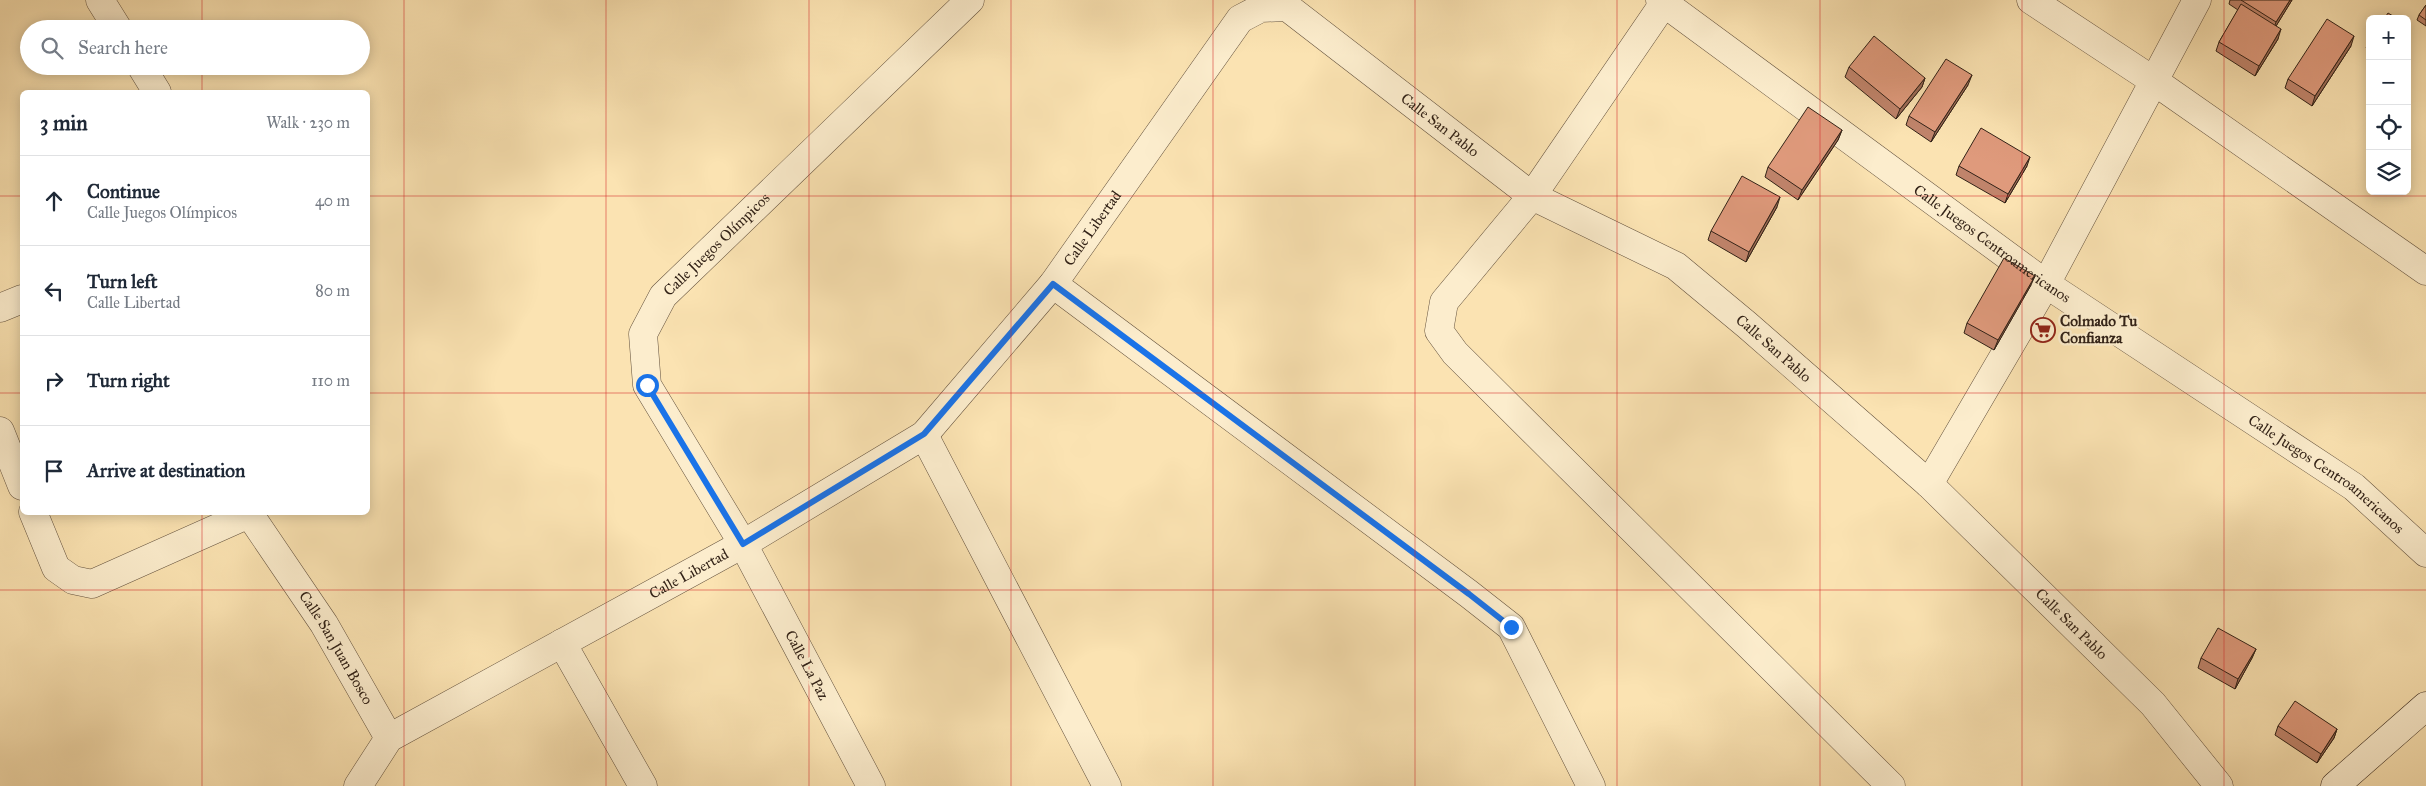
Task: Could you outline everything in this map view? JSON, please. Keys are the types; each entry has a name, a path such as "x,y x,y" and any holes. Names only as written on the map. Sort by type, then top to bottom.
{"street":[{"path":"100,0 112,20"},
{"name":"Calle Juegos Olímpicos","path":"743,544 647,385 643,334 662,296 970,0"},
{"path":"2031,0 2154,81 2426,271"},
{"path":"1928,484 2046,284 2197,0"},
{"path":"1662,2 1532,196 1444,302 1439,331 1455,353 1891,786"},
{"name":"Calle Juegos Centroamericanos","path":"1662,2 2046,284 2354,487 2426,553"},
{"name":"Calle San Pablo","path":"1261,8 1287,6 1532,196 1676,266 1747,325 1928,484 2153,704 2219,786"},
{"name":"Calle Libertad","path":"390,738 743,544 924,434 1053,284 1240,19 1261,8"},
{"path":"147,75 156,90"},
{"path":"1053,284 1511,627 1591,786"},
{"path":"0,308 20,300"},
{"path":"0,431 20,481"},
{"path":"924,434 1107,786"},
{"path":"34,515 56,568 73,580 92,584 245,515"},
{"name":"Calle San Juan Bosco","path":"250,515 324,624 390,738"},
{"name":"Calle La Paz","path":"743,544 871,786"},
{"path":"562,643 643,786"},
{"path":"2335,786 2426,706"},
{"path":"358,786 390,738"}],"building":[{"path":"2241,0 2290,0 2276,22"},
{"path":"2241,4 2281,29 2259,66 2219,42"},
{"path":"2426,5 2426,20 2419,15"},
{"path":"2327,19 2354,36 2315,96 2288,79"},
{"path":"1874,36 1925,78 1900,109 1849,67"},
{"path":"1946,59 1972,75 1935,132 1909,116"},
{"path":"1808,107 1842,130 1802,190 1768,167"},
{"path":"1981,128 2030,157 2008,194 1959,166"},
{"path":"1742,176 1780,197 1749,252 1711,231"},
{"path":"2004,258 2035,276 1998,340 1967,323"},
{"path":"2218,628 2256,649 2238,679 2201,658"},
{"path":"2295,701 2337,729 2321,754 2278,726"}],"place":[{"name":"Colmado Tu Confianza","path":"2043,330"}],"route":[{"path":"647,385 743,544 924,434 1053,284 1511,627"}]}
